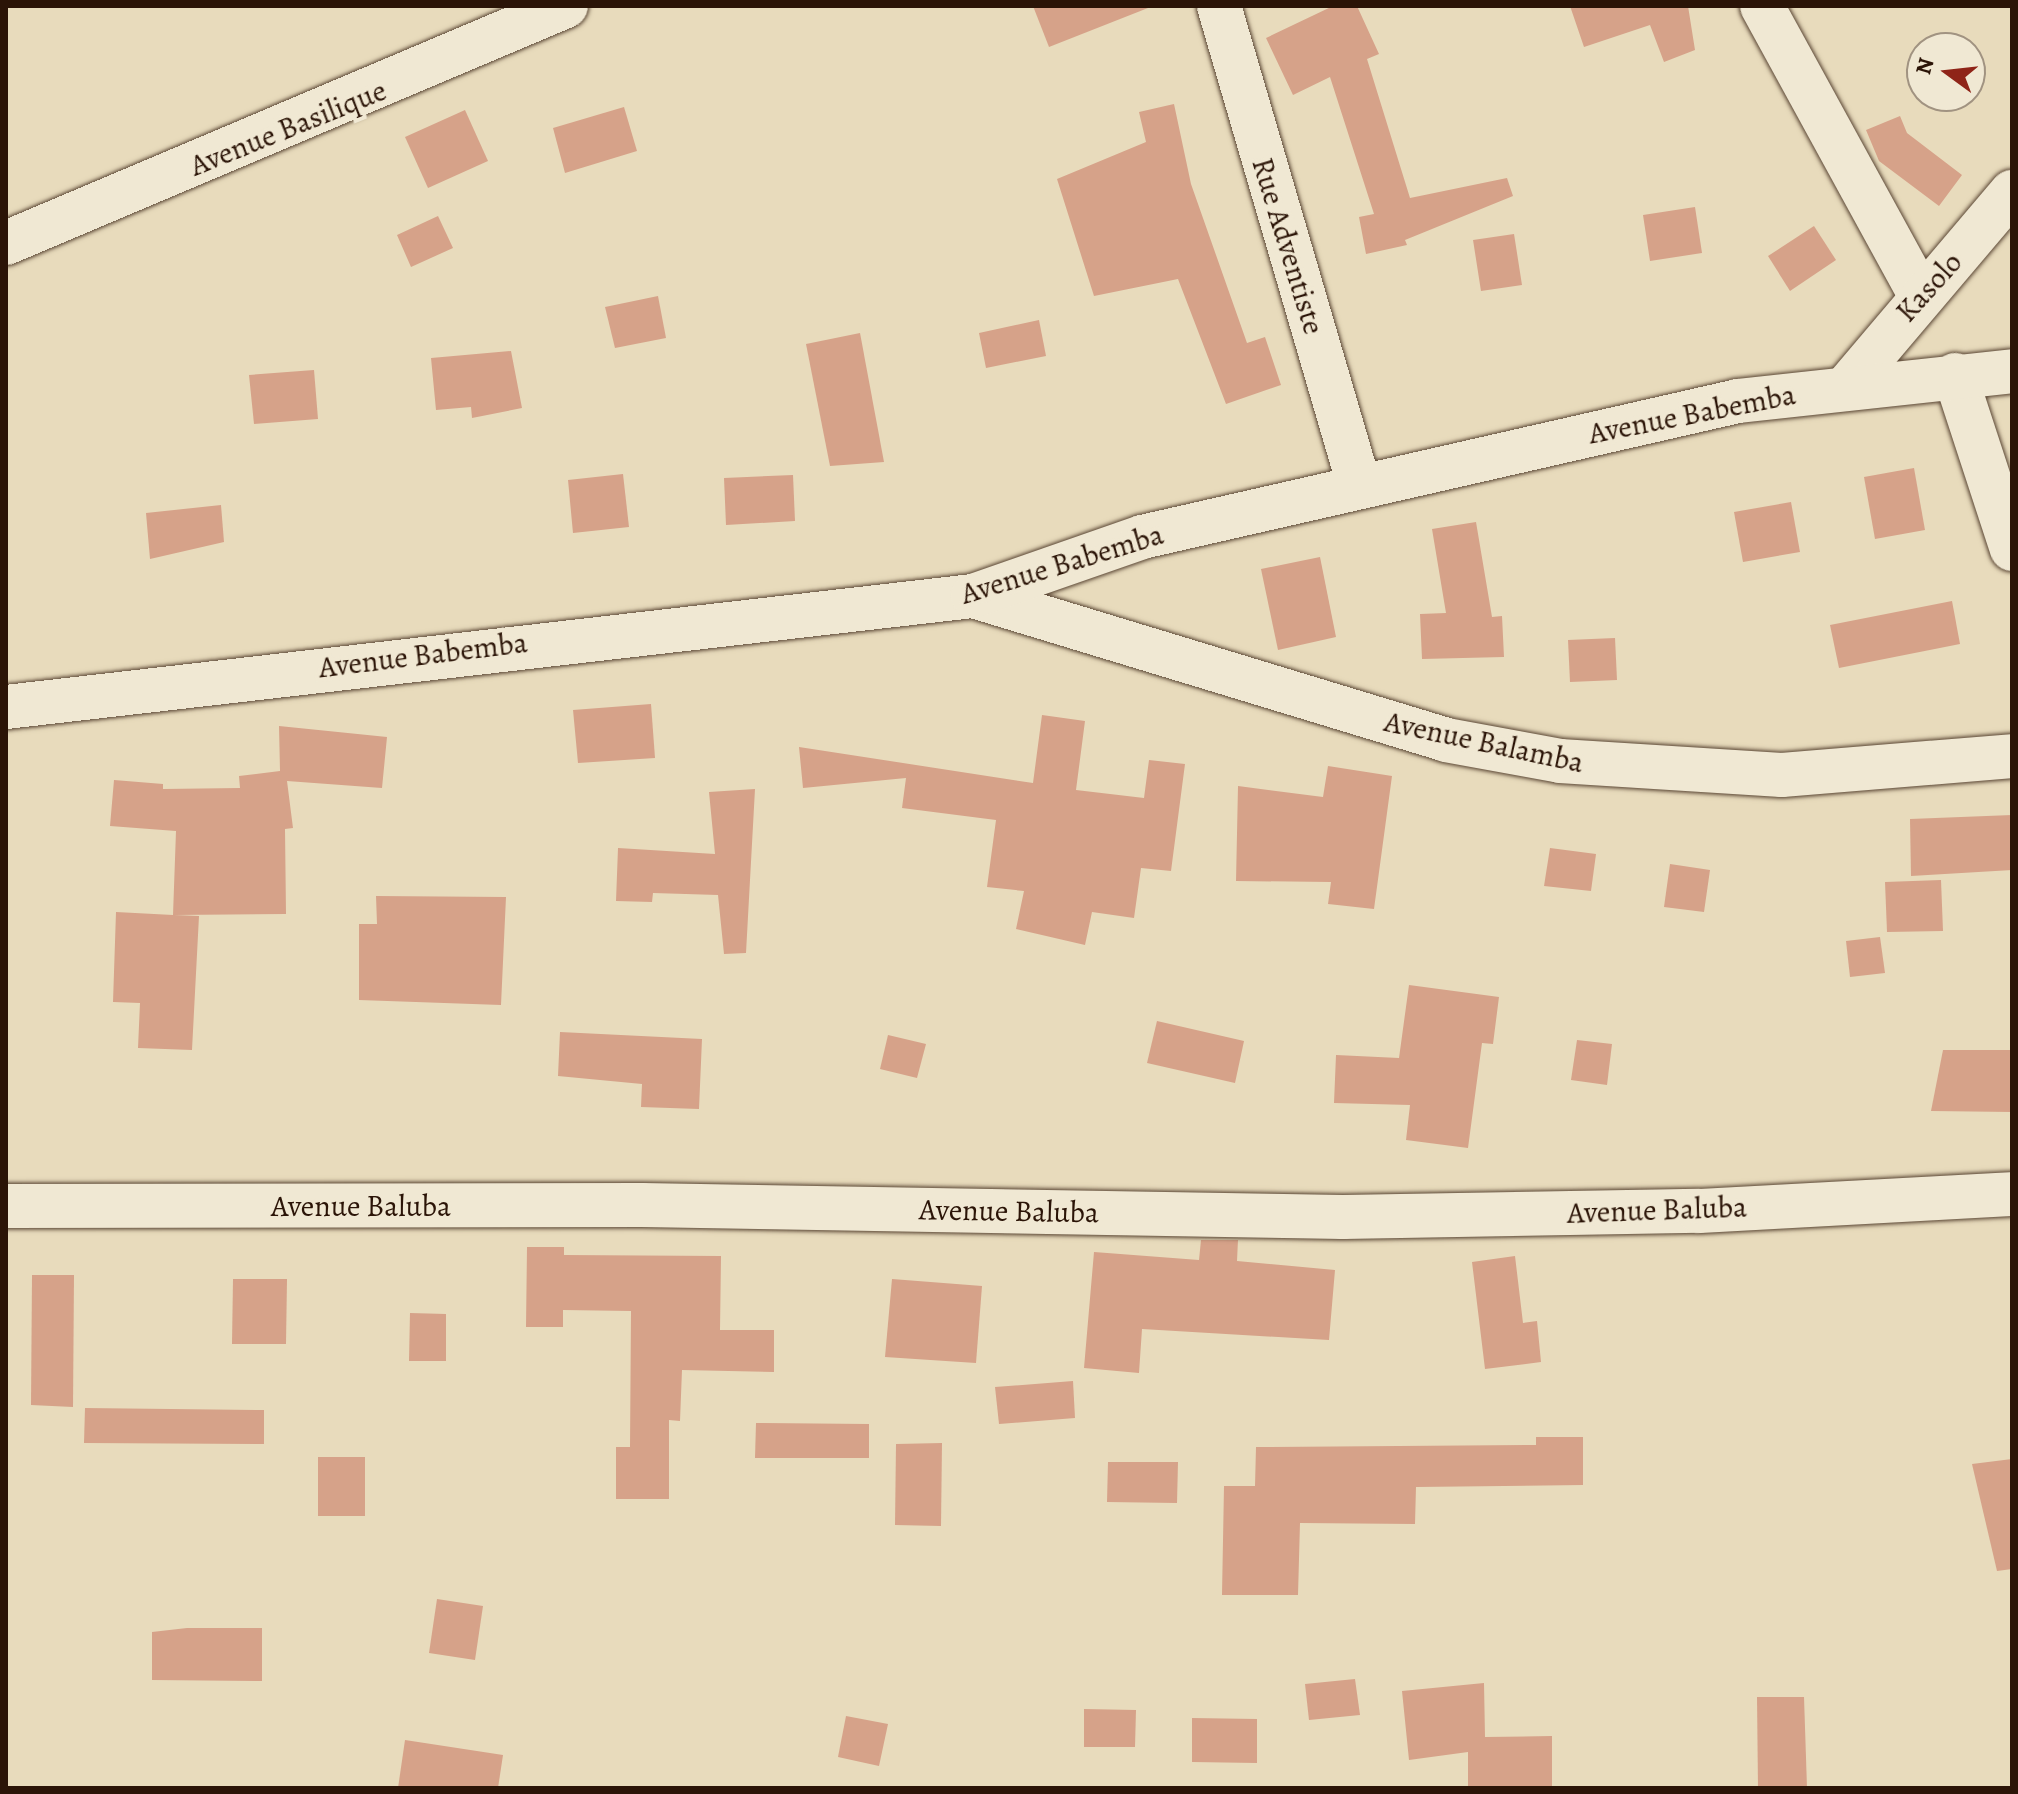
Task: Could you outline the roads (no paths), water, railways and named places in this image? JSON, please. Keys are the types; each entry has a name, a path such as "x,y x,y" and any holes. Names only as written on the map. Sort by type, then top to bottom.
{"street":[{"name":"Avenue Basilique","path":"6,243 566,6"},
{"name":"Rue Adventiste","path":"1219,6 1359,485"},
{"path":"1762,6 1919,293"},
{"name":"Kasolo","path":"1849,384 1919,293 2012,192"},
{"name":"Avenue Babemba","path":"6,707 973,596 1142,537 1359,485 1738,401 1849,384 2012,371"},
{"path":"1955,375 2012,549"},
{"name":"Avenue Balamba","path":"973,596 1446,740 1560,761 1782,775 2012,756"},
{"name":"Avenue Baluba","path":"6,1206 642,1205 1343,1217 1699,1211 2012,1194"}]}
